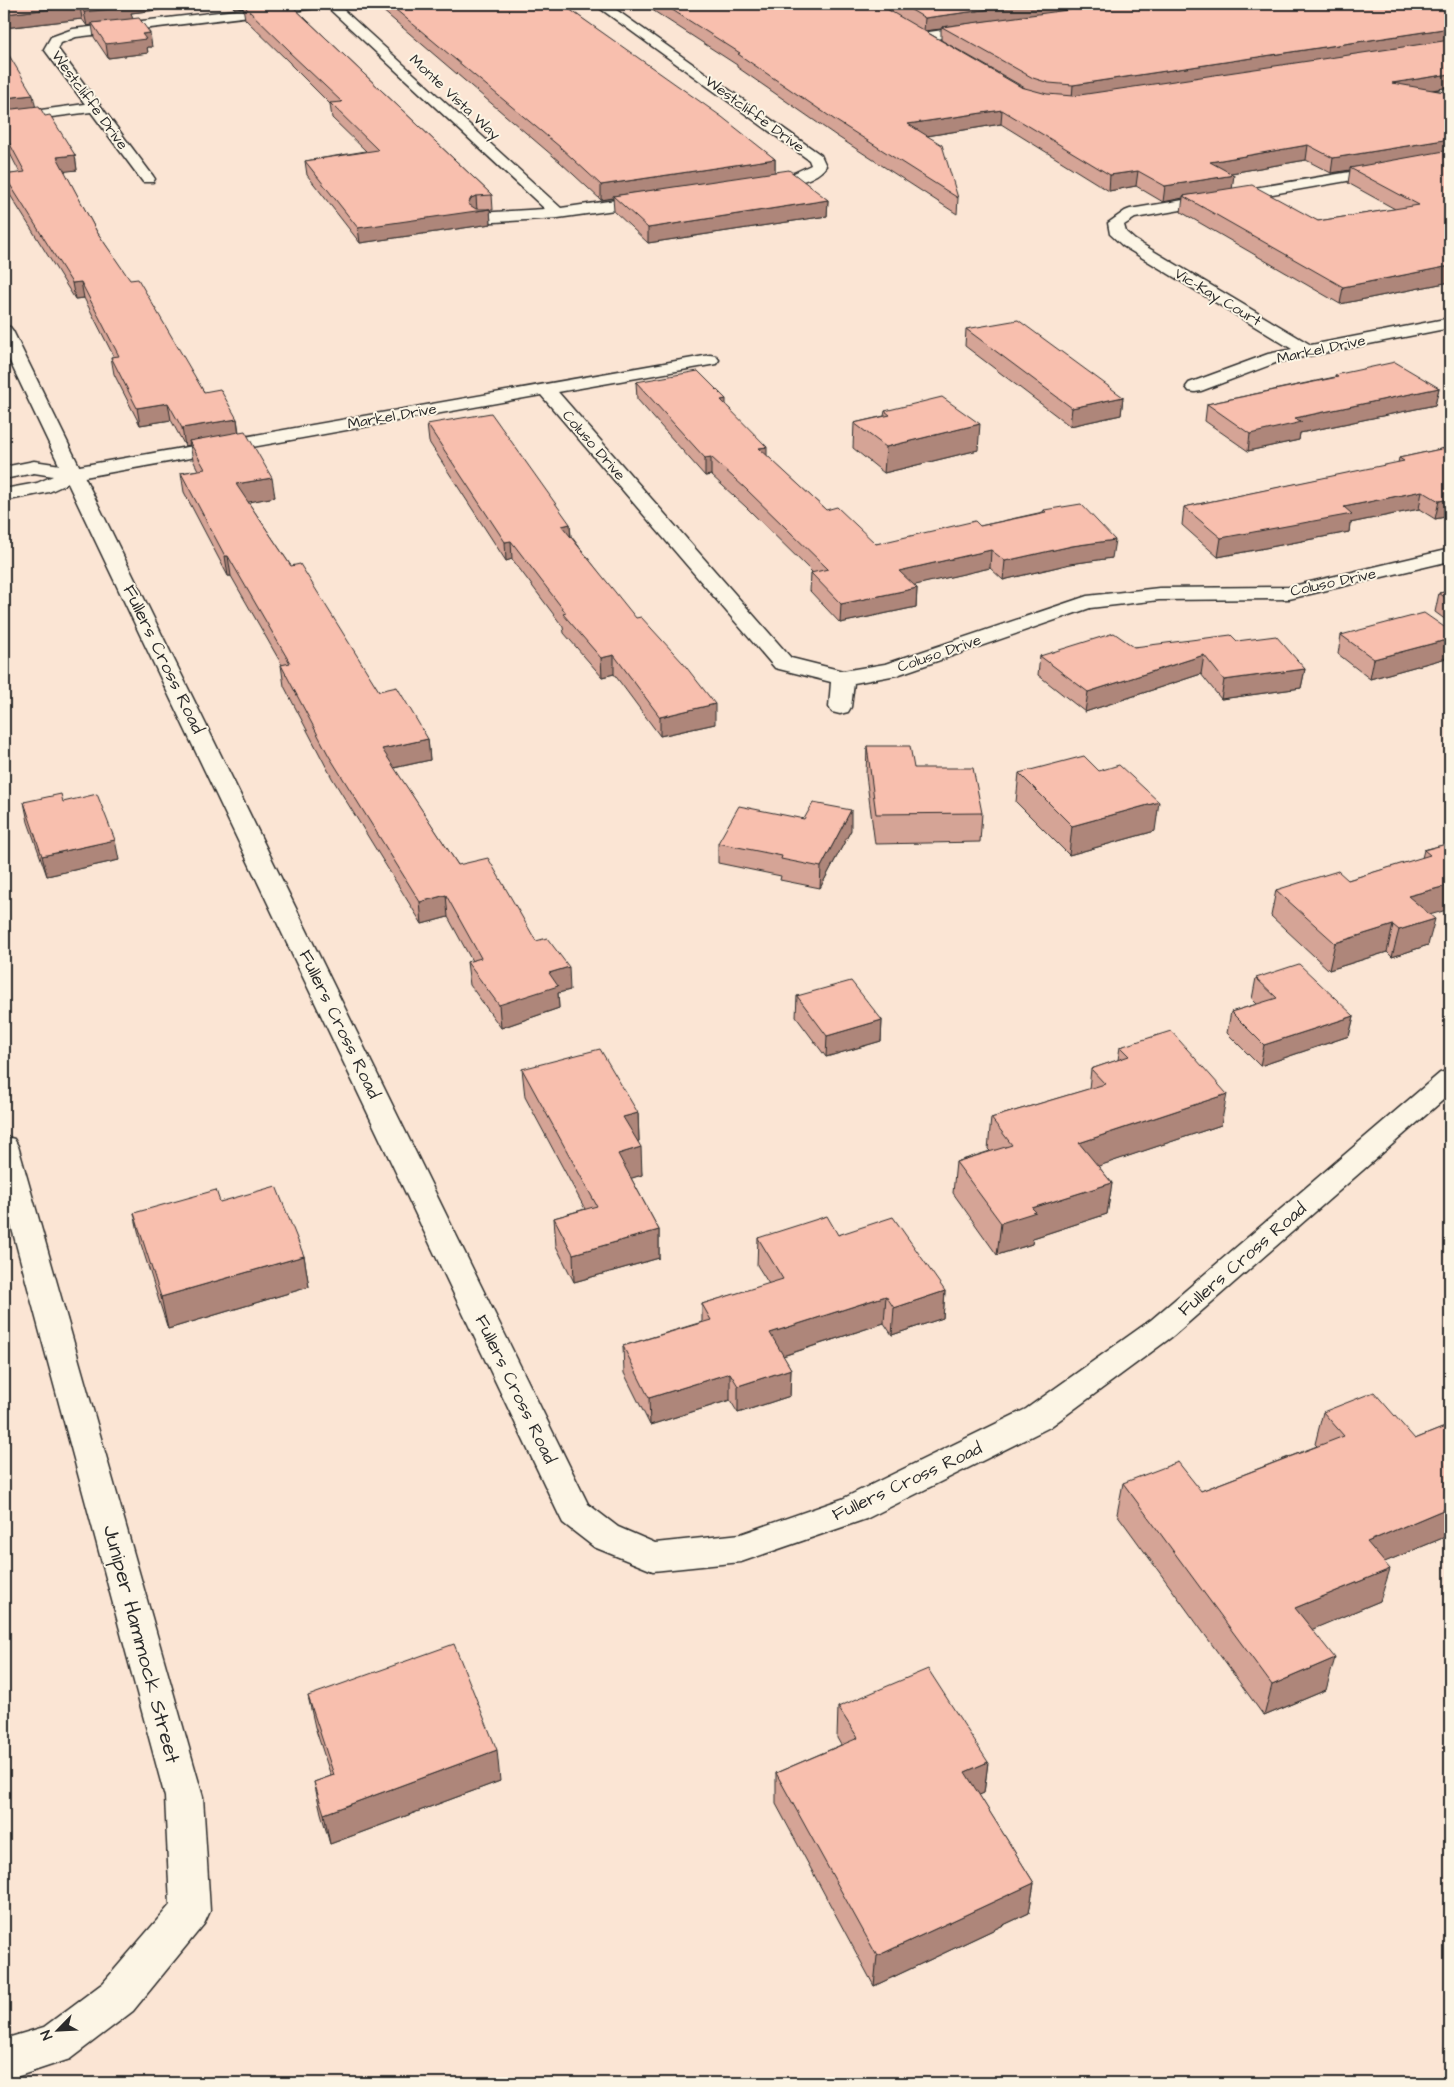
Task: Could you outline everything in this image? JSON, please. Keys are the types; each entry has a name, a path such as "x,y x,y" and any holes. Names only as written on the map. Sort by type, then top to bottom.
{"street":[{"name":"Westcliffe Drive","path":"148,179 51,48 56,40 73,33 317,4"},
{"name":"Monte Vista Way","path":"330,4 558,213"},
{"name":"Westcliffe Drive","path":"600,4 816,158 819,166 799,178 751,185"},
{"path":"907,28 942,48"},
{"path":"922,37 987,28"},
{"path":"4,119 95,107"},
{"name":"Vic-Kay Court","path":"1306,350 1129,243 1118,234 1116,223 1130,214 1450,159"},
{"path":"478,218 558,213 664,198"},
{"name":"Markel Drive","path":"1195,387 1274,358 1306,350 1450,323"},
{"name":"Fullers Cross Road","path":"4,332 74,473 575,1513 606,1537 653,1557 741,1548 854,1509 1038,1418 1162,1328 1450,1079"},
{"name":"Markel Drive","path":"74,473 710,360"},
{"name":"Coluso Drive","path":"544,388 783,663 843,678 889,670 1088,602 1159,594 1289,593 1450,555"},
{"path":"4,473 34,467 74,473"},
{"path":"4,495 42,488 74,473"},
{"path":"840,707 843,678"},
{"name":"Juniper Hammock Street","path":"4,1146 184,1797 190,1911 118,1997 55,2044 4,2060"}],"building":[{"path":"4,4 128,4 131,7 84,12 80,6 4,14"},
{"path":"290,4 492,195 476,196 471,198 468,204 476,209 490,209 358,228 305,161 378,150 330,103 342,102 243,5"},
{"path":"389,4 562,4 722,117 775,159 601,185 560,147"},
{"path":"663,4 878,4 1021,87 1047,94 1073,96 1450,40 1450,74 1392,83 1450,93 1450,139 1333,158 1308,145 1210,162 1234,175 1165,186 1138,171 1110,175 1002,110 908,124 942,145 958,198 838,122 738,54 740,53"},
{"path":"901,4 1028,4 925,18"},
{"path":"1112,4 1450,4 1450,28 1073,85 1049,83 1033,78 942,27"},
{"path":"139,18 150,33 142,34 146,39 106,44 92,23"},
{"path":"4,47 33,95 4,98"},
{"path":"39,106 45,116 50,115 75,155 57,157 97,232 130,280 138,279 204,392 220,389 237,419 182,428 168,403 137,408 111,357 119,356 81,282 72,283 4,175 25,172 4,133 4,110"},
{"path":"1450,150 1450,266 1343,287 1183,196 1252,185 1318,221 1419,205 1350,168"},
{"path":"789,170 828,200 648,228 613,196"},
{"path":"1018,320 1123,397 1072,408 966,329"},
{"path":"1395,362 1439,388 1295,418 1302,422 1250,434 1207,404 1338,377 1335,375"},
{"path":"698,371 726,399 721,400 767,447 759,448 826,510 837,507 876,544 975,521 980,526 1046,512 1044,510 1081,504 1115,540 1072,546 1005,561 991,550 899,571 917,588 841,604 811,573 828,569 711,457 705,458 636,382"},
{"path":"942,397 980,424 886,447 854,423 890,415 885,411"},
{"path":"491,413 570,524 562,526 636,618 641,617 683,663 715,704 660,717 614,655 601,658 563,614 566,613 511,541 505,542 427,424"},
{"path":"245,431 272,478 236,484 291,566 300,564 379,691 397,687 428,739 382,749 458,865 488,858 536,941 547,938 569,967 549,973 558,986 499,1005 467,962 481,958 446,895 420,902 329,756 281,665 290,663 228,556 225,556 181,473 205,469 189,441"},
{"path":"1450,447 1450,499 1439,501 1422,491 1344,507 1352,514 1221,538 1184,507 1404,461 1399,458"},
{"path":"1450,591 1450,601 1439,593"},
{"path":"1424,613 1450,631 1450,639 1374,659 1341,635"},
{"path":"1114,633 1134,647 1231,635 1237,641 1276,636 1305,669 1224,680 1204,655 1088,692 1040,656"},
{"path":"867,746 910,746 914,768 973,768 982,813 876,814"},
{"path":"1084,756 1099,771 1119,765 1159,802 1072,826 1019,773"},
{"path":"61,794 63,802 97,794 115,840 42,856 24,802"},
{"path":"813,803 851,810 821,867 781,859 782,856 718,843 739,806 804,819"},
{"path":"1450,843 1450,885 1408,896 1435,919 1399,930 1393,925 1335,943 1276,890 1338,871 1348,880 1430,855 1424,850"},
{"path":"1299,964 1354,1016 1264,1045 1231,1012 1277,998 1256,978"},
{"path":"851,981 882,1020 827,1036 797,996"},
{"path":"1171,1031 1227,1094 1079,1143 1112,1183 1032,1208 1036,1212 1001,1223 956,1162 1012,1145 991,1118 1105,1084 1091,1069 1129,1056 1120,1047"},
{"path":"600,1049 638,1113 623,1117 641,1147 618,1154 659,1230 573,1254 554,1218 597,1206 522,1069"},
{"path":"276,1186 304,1256 161,1297 134,1213 216,1190 220,1202"},
{"path":"827,1216 838,1235 893,1217 945,1291 894,1308 886,1296 770,1333 791,1369 738,1386 730,1373 649,1398 623,1346 711,1320 702,1304 783,1279 758,1238"},
{"path":"1374,1392 1415,1439 1450,1425 1450,1507 1367,1542 1390,1569 1295,1608 1335,1658 1272,1685 1123,1483 1178,1462 1201,1491 1344,1436 1323,1412"},
{"path":"454,1644 497,1750 324,1814 314,1782 334,1775 308,1696"},
{"path":"928,1669 988,1762 965,1772 1034,1883 877,1956 776,1773 858,1738 838,1707"}]}
